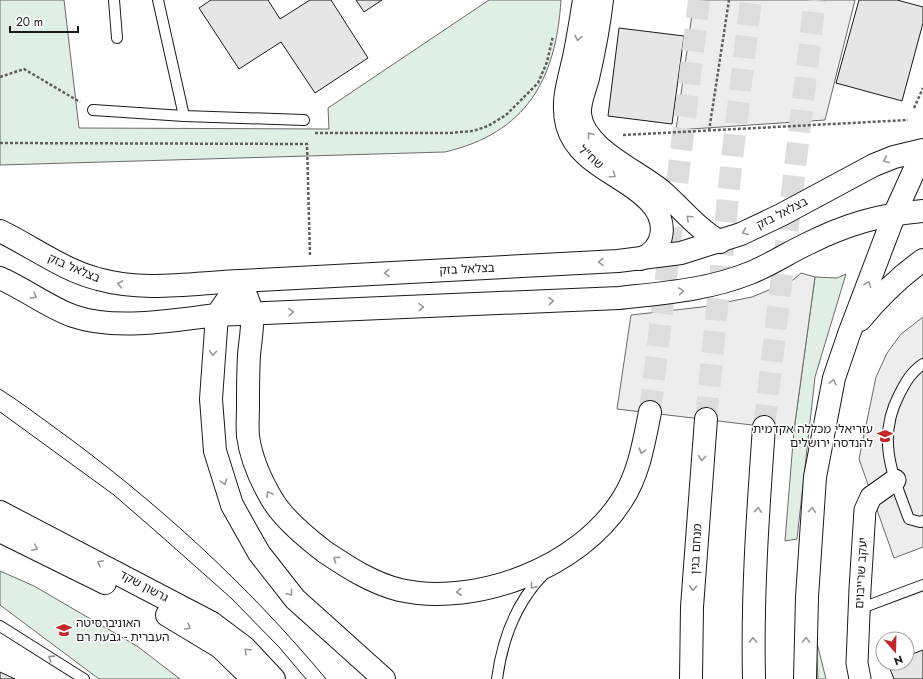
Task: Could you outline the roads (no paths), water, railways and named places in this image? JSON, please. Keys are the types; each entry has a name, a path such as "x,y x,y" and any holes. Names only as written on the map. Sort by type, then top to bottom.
{"main road":[{"name":"שח\"ל","path":"584,0 575,53 564,102 565,116 573,140 603,168 638,191 650,202 659,214 663,226 661,238 654,250 640,259"},
{"name":"שח\"ל","path":"602,0 588,78 581,101 580,114 583,124 589,134 610,156 652,183 694,224 720,242"},
{"name":"בצלאל בזק","path":"0,231 61,265 97,279 136,286 640,259 681,253 720,242 767,222 874,165 894,157 923,151"},
{"path":"805,679 807,597 815,477 834,378 895,213 923,151"},
{"path":"0,278 73,316 110,324 216,315 619,298 675,292 732,279 759,269 833,231 877,216 923,211"},
{"path":"849,334 872,305 897,280 923,260"},
{"path":"240,281 252,314 249,357 248,436 260,477 275,503 313,543 347,567 365,577 399,590 425,593 458,593 497,586 542,568 560,558 595,531 622,500 638,463 650,412"},
{"path":"240,281 216,315 212,399 215,450 232,505 259,553 295,599 384,679"},
{"name":"מנחם בגין","path":"691,679 692,606 706,420"},
{"path":"754,679 753,634 756,543 764,427"},
{"name":"גרשון שקד","path":"0,512 212,623 244,648 274,679"},
{"name":"גרשון שקד","path":"0,531 185,625 220,647 253,679"}],"street":[{"name":"יעקב שרייבוים","path":"860,679 857,663 865,510 871,497 894,480"}],"lane":[{"path":"114,0 117,38"},
{"path":"158,0 184,116"},
{"path":"93,110 184,116 304,120"},
{"path":"923,364 914,370 892,409 887,435 888,458 894,480 909,519 920,522 923,521"},
{"path":"497,679 510,628 522,602 532,586 560,558"},
{"path":"859,609 923,585"},
{"path":"0,626 84,679"}],"tunnel":[{"path":"650,412 699,0"},
{"path":"706,419 731,167 751,0"},
{"path":"764,427 815,0"}],"tram line":[{"path":"0,389 91,455 164,514 232,577 296,644 326,679"},
{"path":"0,412 114,495 160,535 231,598 279,647 306,679"}],"place":[{"name":"עזריאלי מכללה אקדמית להנדסה ירושלים","path":"885,436"},
{"name":"האוניברסיטה העברית - גבעת רם","path":"64,630"}]}
